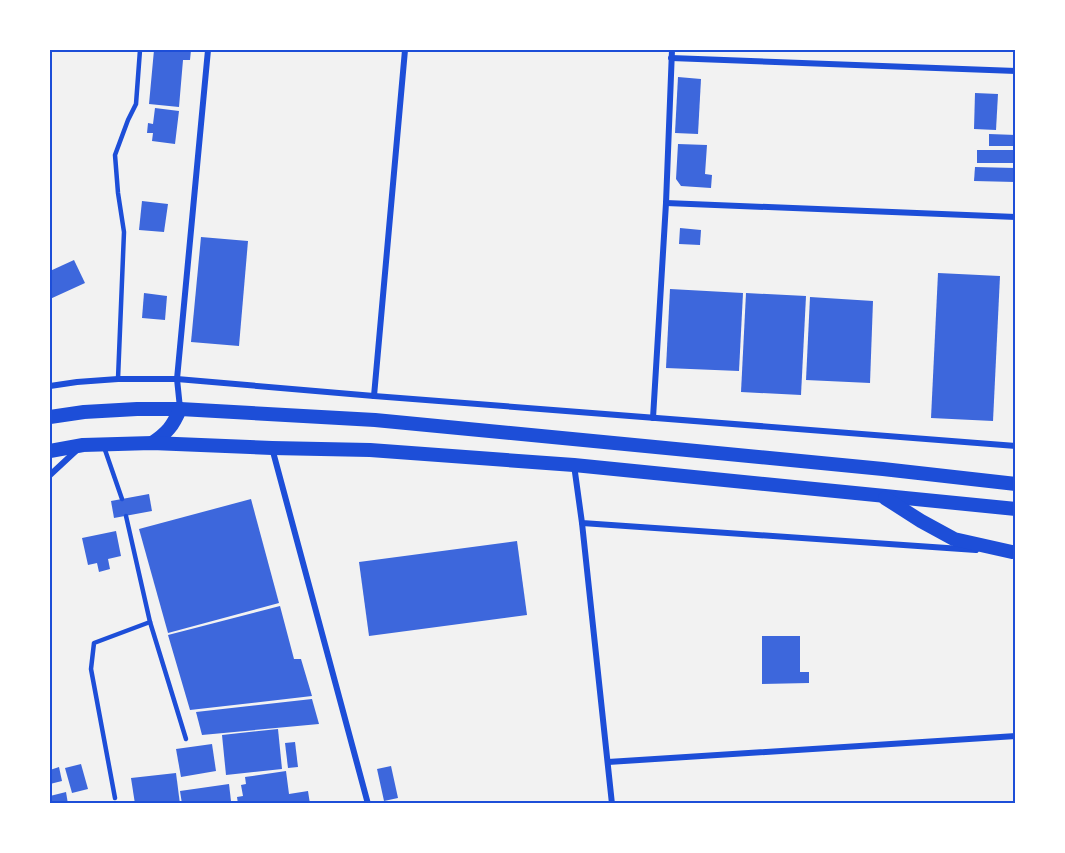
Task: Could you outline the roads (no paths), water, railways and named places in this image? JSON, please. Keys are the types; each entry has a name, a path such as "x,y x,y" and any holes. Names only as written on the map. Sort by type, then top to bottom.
{"main road":[{"path":"152,443 164,435 174,423 180,409"},
{"path":"50,417 84,412 180,409 387,422 1016,484"},
{"path":"50,451 83,445 152,443 370,450 574,465 1016,509"},
{"path":"883,496 954,539 1014,553"}],"street":[{"path":"180,409 177,379 208,50"},
{"path":"374,396 405,50"},
{"path":"652,418 666,203 672,50"},
{"path":"671,58 1016,71"},
{"path":"666,203 1016,217"},
{"path":"50,386 118,379 177,379 1016,446"},
{"path":"50,475 83,445"},
{"path":"272,448 368,804"},
{"path":"574,465 612,804"},
{"path":"582,523 1014,553"},
{"path":"608,762 1016,736"}],"lane":[{"path":"118,379 124,232 115,155 136,104 140,50"},
{"path":"103,445 122,499"},
{"path":"126,516 150,622 186,739"},
{"path":"115,798 90,669 94,643 150,622"}]}
